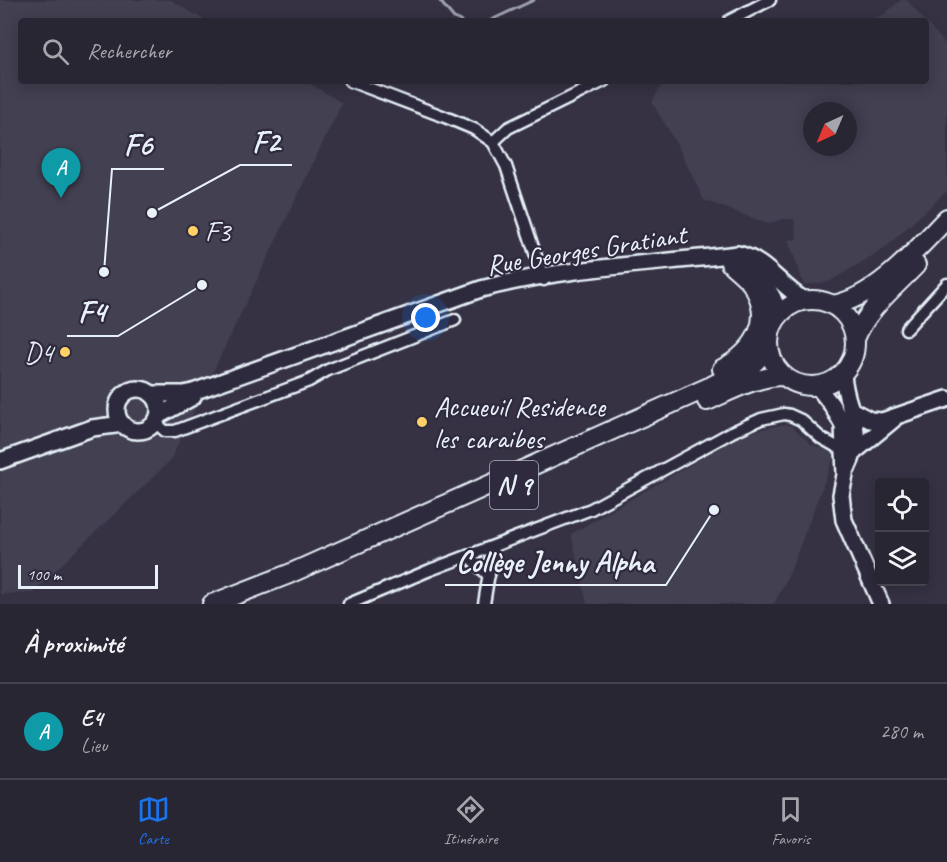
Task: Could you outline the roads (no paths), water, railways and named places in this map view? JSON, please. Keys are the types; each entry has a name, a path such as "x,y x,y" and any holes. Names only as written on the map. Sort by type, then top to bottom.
{"main road":[{"path":"832,305 853,300 879,282 902,263 947,218"},
{"path":"849,452 843,425 817,386 832,382 843,373 852,357 855,339 861,326 947,233"},
{"name":"Rue Georges Gratiant","path":"194,394 481,289 660,261 721,260 738,254 754,259 768,269 789,291 804,300"},
{"path":"721,260 749,270 762,281 779,314"},
{"path":"596,437 734,363 749,350 760,326 760,304 750,283 721,260"},
{"path":"784,376 776,368 769,348 769,336 772,325 786,308 804,300 823,301 832,305 848,319 855,339"},
{"name":"N 9","path":"212,604 280,578 745,370 769,348"},
{"path":"843,373 857,433 849,452 842,495 844,520 880,603"},
{"name":"N 9","path":"247,604 313,577 753,381 784,376 806,386 817,386"},
{"path":"92,428 129,391 140,389 151,394 194,394"},
{"path":"151,394 158,404 156,419"},
{"path":"117,405 119,418 123,424 139,431 149,427 156,419 194,394"},
{"path":"850,404 863,417 876,422 895,418 947,399"},
{"path":"849,452 895,418"},
{"path":"0,461 92,428 123,424"}],"street":[{"path":"735,18 770,0"},
{"path":"358,84 474,129 494,142 506,166 544,279"},
{"path":"494,142 508,128 598,84"},
{"path":"906,330 947,284"},
{"path":"156,419 165,431 181,429 309,381 328,370 454,320"},
{"path":"821,438 835,432 843,425 850,404"},
{"path":"349,604 591,509 732,432 761,419 784,414 790,415 801,420 821,438 849,452"},
{"path":"484,604 493,548"},
{"path":"468,556 489,576"}],"waterway":[{"path":"439,0 454,18"},
{"path":"495,18 534,0"}],"place":[{"name":"E4","path":"61,198"},
{"name":"F2","path":"152,213"},
{"name":"F3","path":"193,231"},
{"name":"F6","path":"104,272"},
{"name":"F4","path":"202,285"},
{"name":"D4","path":"65,352"},
{"name":"Accueuil Residence les caraibes","path":"422,422"},
{"name":"Collège Jenny Alpha","path":"714,510"}]}
